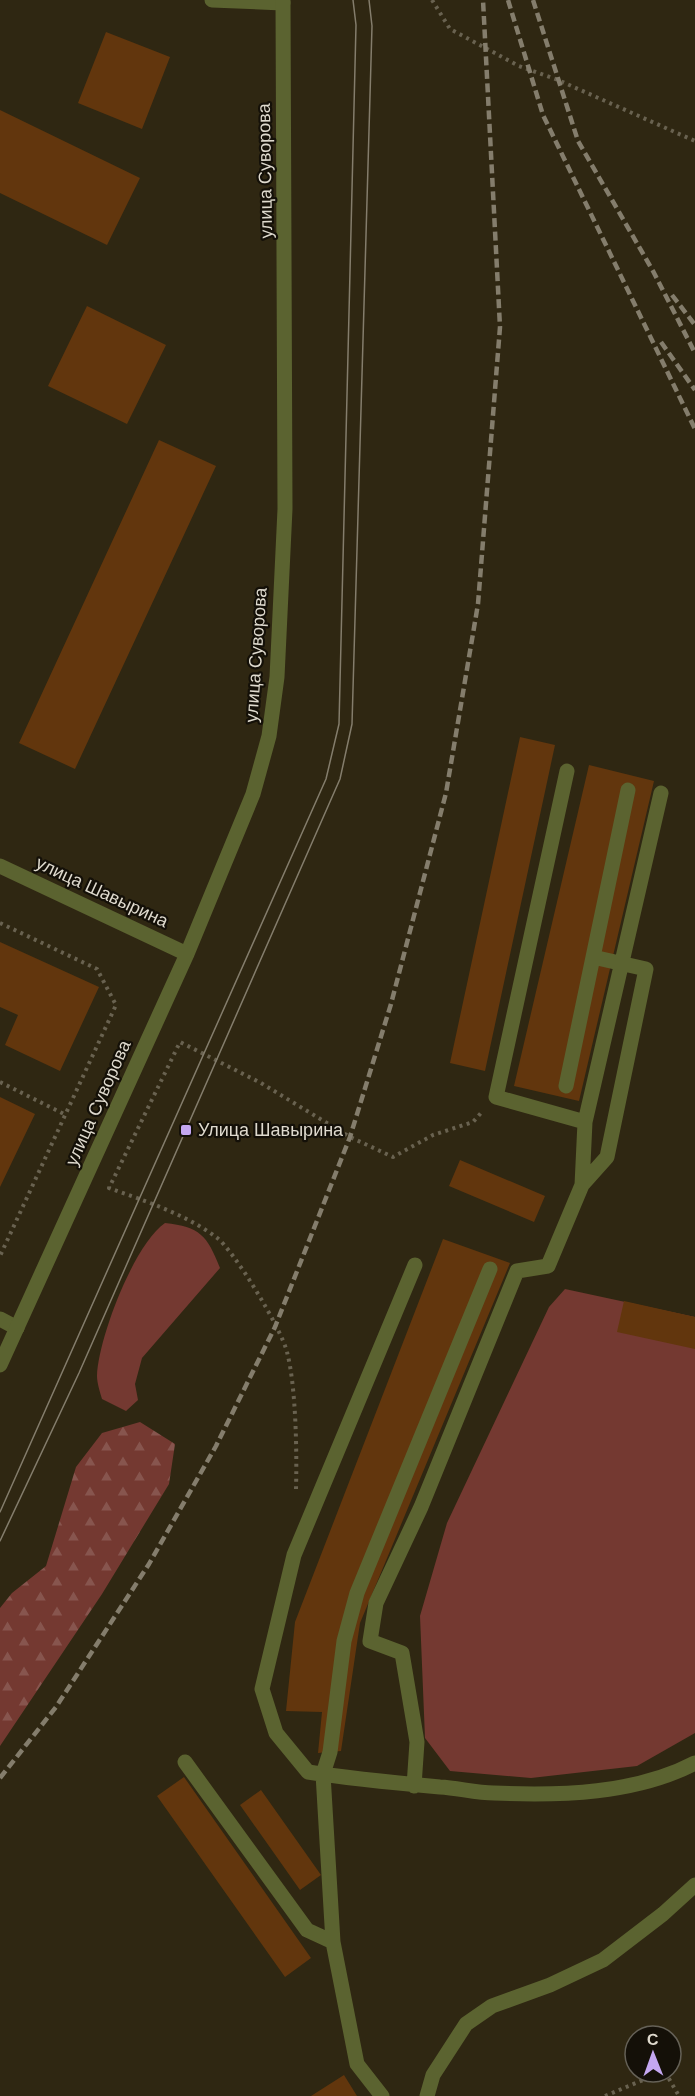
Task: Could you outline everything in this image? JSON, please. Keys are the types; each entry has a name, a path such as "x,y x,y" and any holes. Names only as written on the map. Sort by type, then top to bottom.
{"street":[{"path":"212,0 283,2"},
{"name":"улица Суворова","path":"0,1365 187,954 253,794 269,736 277,677 285,497 283,2"},
{"path":"567,771 496,1098 585,1122"},
{"path":"566,1086 628,789"},
{"path":"582,1185 585,1122 661,793"},
{"name":"улица Шавырина","path":"0,866 187,954"},
{"path":"414,1786 417,1742 402,1653 370,1641 376,1603 421,1507 517,1271 548,1266 582,1185 606,1157 646,969 593,957"},
{"path":"415,1265 294,1555 262,1689 276,1732 308,1772 414,1786 492,1793 544,1794 629,1786 676,1772 695,1762"},
{"path":"382,2096 357,2064 333,1942 323,1774 330,1752 344,1641 357,1593 490,1269"},
{"path":"0,1319 17,1328"},
{"path":"186,1762 307,1930 333,1942"},
{"path":"427,2096 434,2075 466,2024 492,2007 550,1985 603,1960 663,1914 695,1885"}],"path":[{"path":"432,0 450,29 459,34 519,66 558,80 695,141"},
{"path":"0,923 97,969 116,1005 0,1256"},
{"path":"295,1500 293,1404 287,1351 246,1273 218,1238 172,1211 109,1188 180,1042 261,1083 350,1137 393,1157 432,1135 473,1122 496,1098"},
{"path":"0,1082 64,1114"},
{"path":"605,2096 634,2084"}],"green space":[{"path":"165,1223 187,1227 201,1235 211,1248 220,1268 142,1358 135,1384 138,1400 126,1411 102,1399 97,1379 99,1360 111,1317 130,1271 153,1234"},
{"path":"565,1289 695,1317 695,1733 637,1766 531,1778 450,1771 425,1738 420,1616 447,1523 549,1307"},
{"path":"140,1422 175,1444 169,1484 102,1594 0,1746 0,1608 12,1593 46,1566 76,1467 102,1433"}],"building":[{"path":"106,32 170,57 142,129 78,103"},
{"path":"0,110 140,178 107,245 0,193"},
{"path":"87,306 166,345 127,424 48,386"},
{"path":"159,440 216,466 75,769 19,743"},
{"path":"520,737 555,745 485,1071 450,1063"},
{"path":"589,765 654,781 579,1101 514,1086"},
{"path":"0,942 99,987 60,1071 5,1045 18,1015 0,1007"},
{"path":"0,1097 35,1114 0,1187"},
{"path":"460,1160 545,1196 534,1222 449,1186"},
{"path":"443,1239 510,1263 360,1623 341,1751 318,1753 322,1712 286,1711 295,1622"},
{"path":"624,1301 695,1317 695,1349 617,1332"},
{"path":"184,1777 311,1958 285,1977 157,1796"},
{"path":"261,1790 321,1875 300,1890 240,1805"},
{"path":"344,2075 357,2096 311,2096"}],"tram line":[{"path":"0,1512 326,779 339,724 356,25 353,0"},
{"path":"0,1541 79,1373 340,779 352,724 372,26 369,0"}],"railway":[{"path":"0,1778 56,1707 149,1564 216,1446 275,1327 350,1137 391,1004 446,793 478,604 500,327 483,0"},
{"path":"508,0 543,115 695,429"},
{"path":"533,0 578,141 653,271 695,353"},
{"path":"672,295 695,325"},
{"path":"661,342 695,390"}],"place":[{"name":"Улица Шавырина","path":"186,1130"}]}
